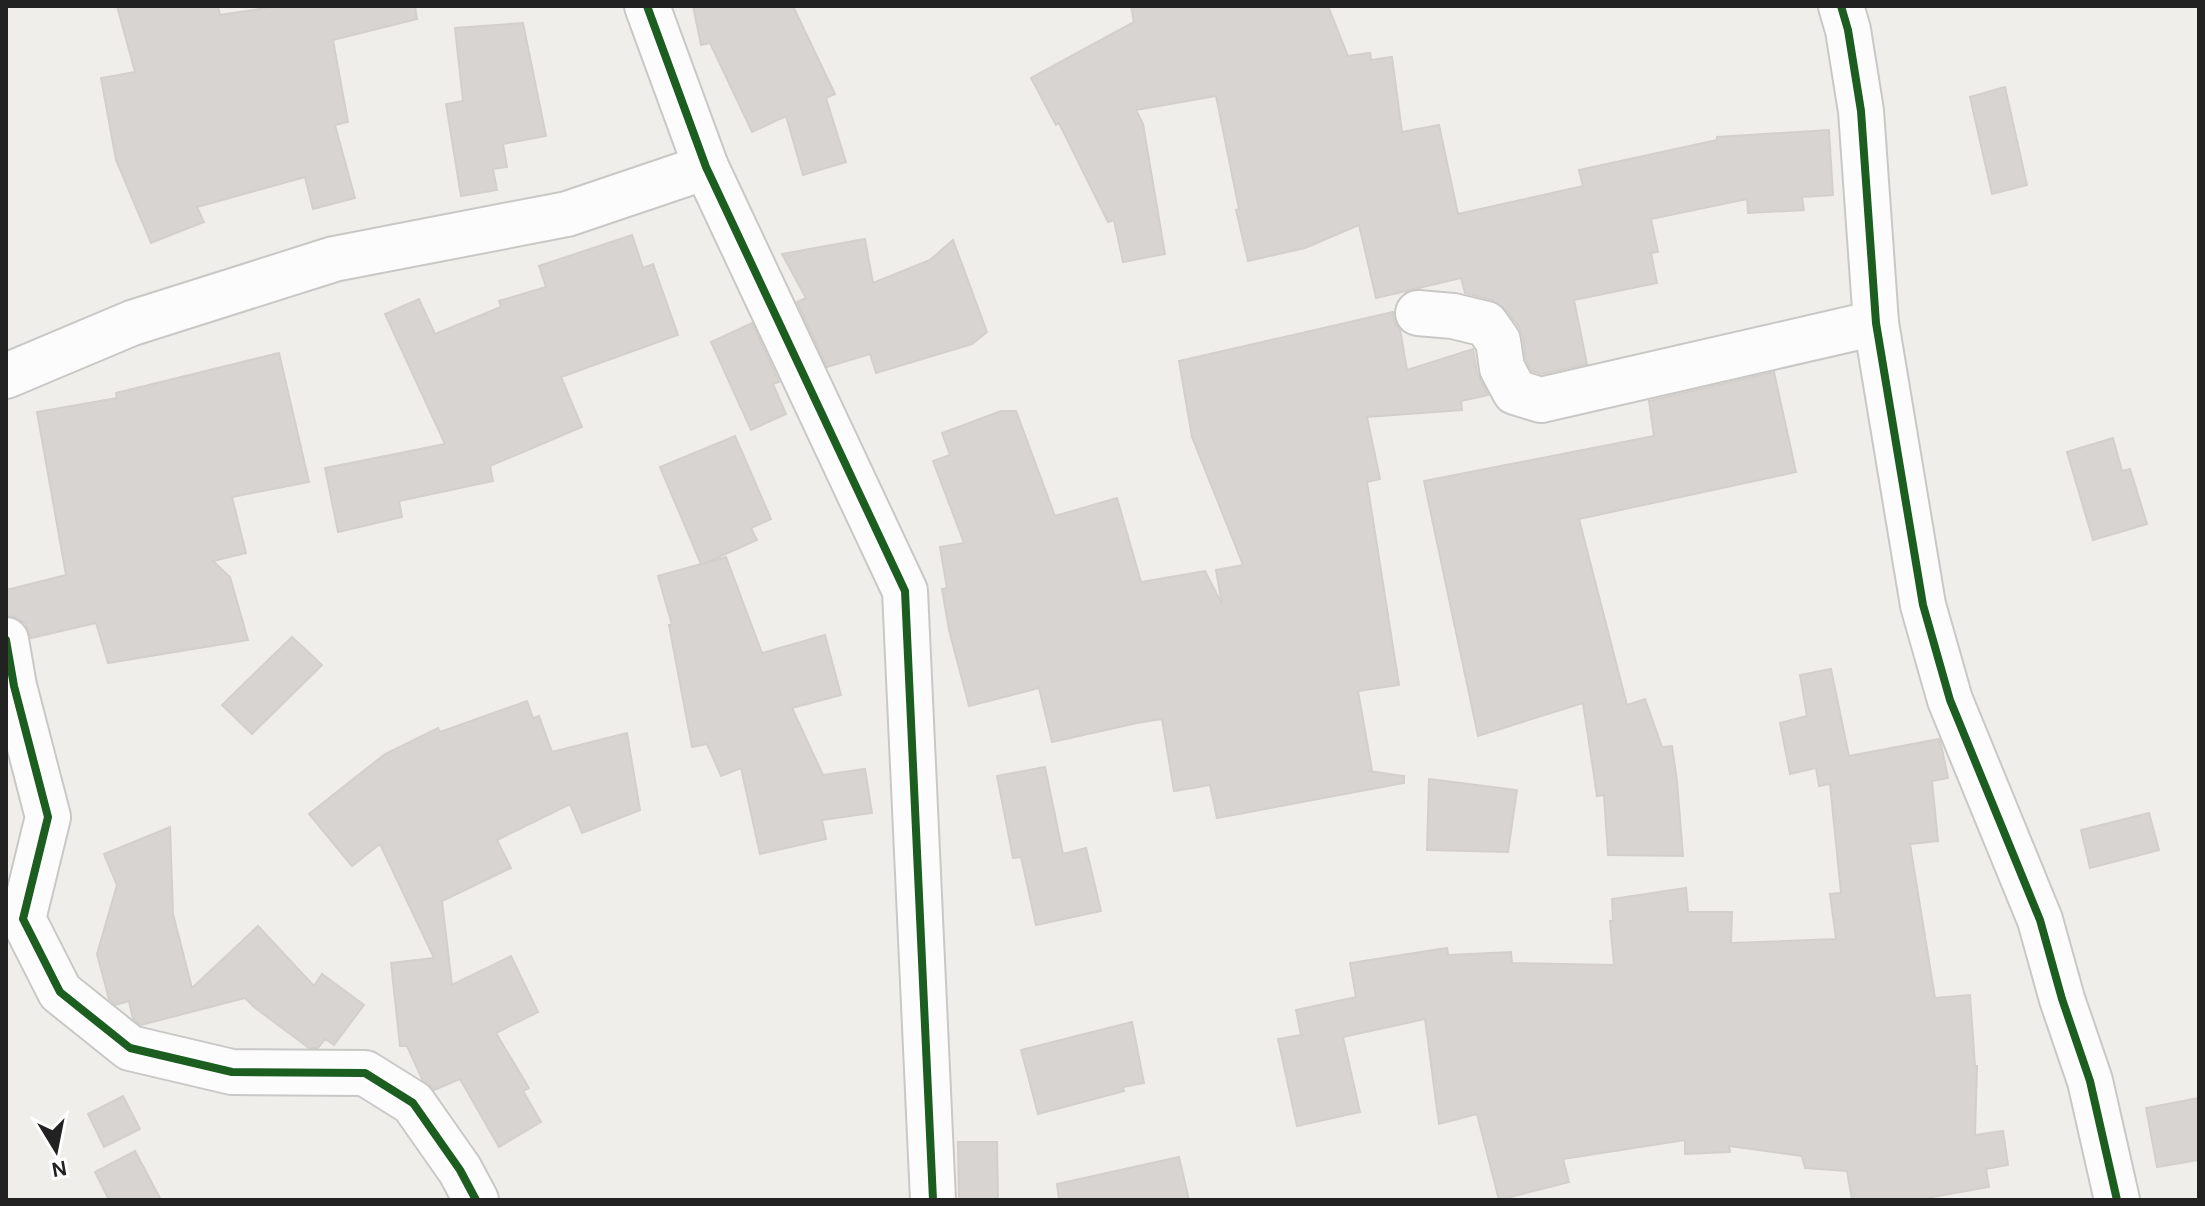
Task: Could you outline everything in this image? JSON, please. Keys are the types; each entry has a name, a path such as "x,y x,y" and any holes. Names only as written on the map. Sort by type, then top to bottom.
{"street":[{"path":"647,6 706,167 905,591 933,1200"},
{"path":"1841,6 1861,111 1876,323 1923,605 1950,700 2040,920 2062,999 2090,1081 2117,1200"},
{"path":"6,376 132,323 334,259 567,214 706,167"},
{"path":"1418,313 1453,316 1486,324 1498,341 1502,368 1515,392 1541,400 1876,323"},
{"path":"6,640 14,686 48,817 23,919 60,992 130,1048 232,1072 365,1073 413,1103 460,1170 476,1200"}],"building":[{"path":"117,6 218,6 220,15 278,6 415,6 417,19 333,40 348,122 335,125 355,198 313,209 305,177 197,207 204,222 151,243 116,160 101,78 135,72"},
{"path":"693,6 793,6 835,94 826,98 846,162 803,175 786,116 752,132 710,43 701,45"},
{"path":"1131,6 1328,6 1348,56 1370,53 1371,60 1392,57 1402,132 1439,125 1458,214 1583,186 1579,170 1717,140 1717,137 1829,130 1833,195 1802,197 1804,210 1748,213 1747,199 1651,219 1658,252 1651,253 1657,283 1574,300 1587,364 1542,374 1532,371 1526,360 1519,327 1506,310 1492,300 1465,293 1461,278 1376,298 1359,225 1305,248 1248,261 1216,96 1136,110 1143,124 1165,254 1123,262 1114,220 1108,222 1059,123 1056,125 1031,78 1134,22"},
{"path":"523,23 546,136 503,144 507,167 493,169 497,190 461,196 446,104 463,101 455,28"},
{"path":"2005,87 2027,185 1992,194 1970,97"},
{"path":"632,235 643,268 653,264 678,335 561,377 582,427 490,466 493,481 399,501 402,517 338,532 325,468 445,444 385,314 419,299 435,334 501,307 499,301 546,287 539,266"},
{"path":"865,239 873,283 930,260 953,240 987,332 972,344 876,373 870,354 827,367 797,302 806,298 782,254"},
{"path":"1393,312 1400,329 1407,370 1473,349 1477,372 1488,395 1461,401 1462,410 1367,417 1380,479 1367,482 1399,685 1358,691 1372,770 1368,771 1404,776 1404,783 1217,818 1210,785 1174,791 1162,719 1052,742 1039,688 969,706 942,589 947,588 940,547 964,543 933,461 950,455 942,433 1001,411 1016,411 1055,516 1117,498 1141,582 1205,571 1222,604 1216,570 1243,565 1192,437 1179,361"},
{"path":"752,323 779,382 773,384 786,414 751,430 711,342"},
{"path":"279,353 309,482 232,497 246,553 213,561 230,577 248,640 108,663 96,623 31,638 25,623 6,616 6,590 66,575 37,412 117,398 116,393"},
{"path":"1774,372 1796,472 1579,519 1627,705 1645,699 1662,747 1672,746 1677,781 1683,856 1608,855 1604,795 1597,796 1583,703 1478,736 1424,481 1654,436 1649,401"},
{"path":"735,436 771,519 751,528 757,540 703,564 726,557 762,653 825,635 841,695 792,708 823,775 865,769 872,813 822,820 826,839 760,854 741,768 721,776 707,744 692,747 669,625 672,625 658,576 701,564 660,467"},
{"path":"2113,438 2122,471 2130,469 2147,524 2093,540 2067,452"},
{"path":"292,637 322,665 252,734 222,705"},
{"path":"1831,669 1849,756 1939,739 1941,744 1948,778 1932,781 1938,841 1910,844 1935,998 1970,995 1977,1066 1975,1135 2003,1131 2008,1165 1986,1169 1989,1187 1916,1200 1852,1200 1847,1171 1805,1168 1802,1156 1729,1146 1730,1152 1685,1154 1685,1140 1563,1159 1569,1182 1499,1200 1477,1114 1439,1124 1425,1019 1343,1037 1360,1112 1297,1126 1278,1039 1301,1035 1296,1010 1356,997 1350,963 1447,948 1448,955 1511,952 1512,963 1614,965 1610,921 1613,921 1612,899 1686,888 1688,912 1732,912 1731,943 1836,939 1830,894 1841,893 1830,784 1819,786 1816,768 1790,774 1780,723 1807,716 1800,675"},
{"path":"527,701 533,718 539,716 552,752 627,733 640,810 582,833 570,804 497,840 511,868 442,901 452,985 511,956 538,1012 496,1033 529,1088 523,1091 541,1122 499,1147 460,1079 434,1090 422,1079 407,1046 400,1046 391,963 434,958 380,844 352,866 309,814 385,754 438,728 440,732"},
{"path":"1045,767 1063,854 1086,848 1101,911 1036,925 1021,857 1013,858 997,776"},
{"path":"1429,779 1517,790 1508,852 1427,850"},
{"path":"2149,813 2159,850 2090,868 2081,830"},
{"path":"170,827 173,914 192,988 258,926 314,986 322,974 364,1005 334,1045 325,1039 318,1048 309,1048 245,998 141,1025 133,1019 129,1001 116,1005 109,999 97,954 117,885 104,854"},
{"path":"1132,1022 1144,1083 1038,1114 1021,1050"},
{"path":"123,1096 140,1129 104,1147 88,1114"},
{"path":"2199,1098 2199,1160 2157,1167 2146,1108"},
{"path":"958,1142 997,1142 998,1200 959,1200"},
{"path":"135,1151 161,1200 109,1200 95,1172"},
{"path":"1179,1157 1189,1200 1059,1200 1057,1184"}],"cycle path":[{"path":"647,6 706,167 905,591 933,1200"},
{"path":"1841,6 1861,111 1876,323 1923,605 1950,700 2040,920 2062,999 2090,1081 2117,1200"},
{"path":"6,640 14,686 48,817 23,919 60,992 130,1048 232,1072 365,1073 413,1103 460,1170 476,1200"}]}
